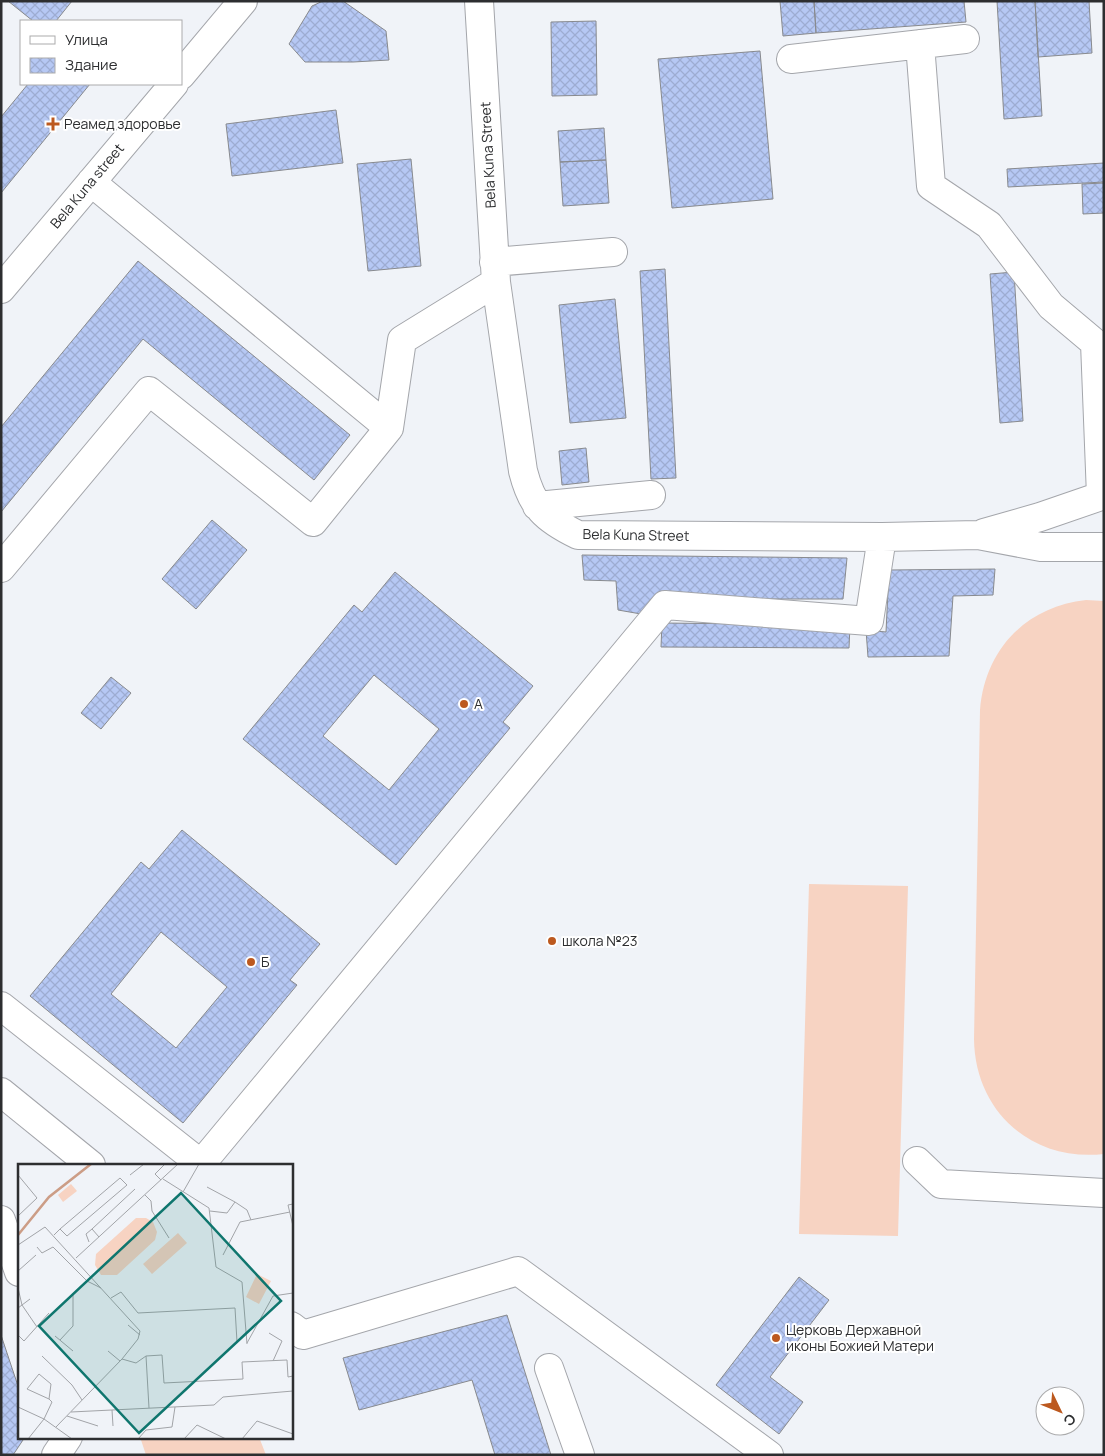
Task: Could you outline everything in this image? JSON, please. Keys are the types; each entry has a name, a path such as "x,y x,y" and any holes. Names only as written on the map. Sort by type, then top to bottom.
{"street":[{"path":"182,74 243,1"},
{"name":"Bela Kuna Street","path":"479,1 495,272 523,471 527,487 537,506 557,525 578,535 882,537 978,535 1041,547 1104,547"},
{"path":"791,59 965,39"},
{"path":"920,44 931,186 989,225 1051,306 1094,343 1102,495 1040,517 978,535"},
{"name":"Bela Kuna street","path":"1,289 173,85"},
{"path":"91,182 388,428"},
{"path":"1,568 149,391 313,522 388,428 402,340 495,272 614,252"},
{"path":"537,506 651,495"},
{"path":"1,1006 200,1164 666,606 869,620 882,537"},
{"path":"1,1092 90,1164"},
{"path":"918,1161 941,1184 1104,1193"},
{"path":"1,1220 18,1269"},
{"path":"292,1327 303,1335 518,1271 769,1455"},
{"path":"548,1368 580,1455"},
{"path":"56,1455 67,1438"}],"shaded area":[{"path":"1086,600 1104,601 1104,1154 1078,1154 1053,1150 1031,1140 1012,1127 997,1110 985,1089 977,1065 974,1039 980,710 983,688 990,668 1000,651 1012,635 1027,622 1044,612 1064,604"},
{"path":"809,884 908,886 898,1236 799,1234"},
{"path":"140,1438 259,1438 266,1455 146,1455"}],"building":[{"path":"8,1 72,1 57,20 32,20"},
{"path":"323,1 343,1 386,31 389,60 305,62 289,44 312,6"},
{"path":"780,1 814,1 816,33 783,36"},
{"path":"814,1 964,1 966,22 816,33"},
{"path":"997,1 1035,1 1042,116 1004,119"},
{"path":"1035,1 1089,1 1092,53 1038,57"},
{"path":"596,21 597,95 552,96 551,22"},
{"path":"760,51 773,199 672,208 658,59"},
{"path":"27,85 89,85 1,193 1,117"},
{"path":"336,110 343,163 232,176 226,124"},
{"path":"604,128 606,160 560,162 558,131"},
{"path":"411,159 421,266 368,271 357,164"},
{"path":"606,160 609,203 563,206 560,162"},
{"path":"1104,163 1104,182 1008,187 1007,169"},
{"path":"1104,183 1104,213 1083,214 1082,184"},
{"path":"138,261 350,435 314,480 143,339 1,512 1,427"},
{"path":"665,269 676,478 651,479 640,271"},
{"path":"1014,272 1023,421 1000,423 990,274"},
{"path":"615,299 626,418 570,423 559,305"},
{"path":"586,448 589,482 562,485 559,451"},
{"path":"212,520 247,550 196,609 162,579"},
{"path":"582,555 847,558 843,599 651,599 641,614 618,610 616,581 584,580"},
{"path":"995,569 993,595 953,596 949,656 868,657 866,630 886,632 889,570"},
{"name":"А","path":"395,572 533,686 503,722 510,728 396,865 243,739 354,605 362,612","holes":["374,675 439,729 389,790 323,736"]},
{"path":"662,623 850,625 849,648 661,647"},
{"path":"111,677 131,693 101,729 81,713"},
{"name":"Б","path":"182,830 320,944 290,980 297,985 183,1123 30,996 141,862 149,869","holes":["161,932 227,987 176,1048 111,994"]},
{"name":"Церковь Державной иконы Божией Матери","path":"799,1277 829,1300 770,1377 803,1402 779,1434 716,1385"},
{"path":"507,1315 551,1455 495,1455 472,1380 359,1410 343,1358"},
{"path":"1,1335 18,1386 18,1438 24,1438 13,1455 1,1455"}],"place":[{"name":"Реамед здоровье","path":"53,124"},
{"name":"А","path":"464,704"},
{"name":"школа №23","path":"552,941"},
{"name":"Б","path":"251,962"},
{"name":"Церковь Державной иконы Божией Матери","path":"776,1338"}]}
